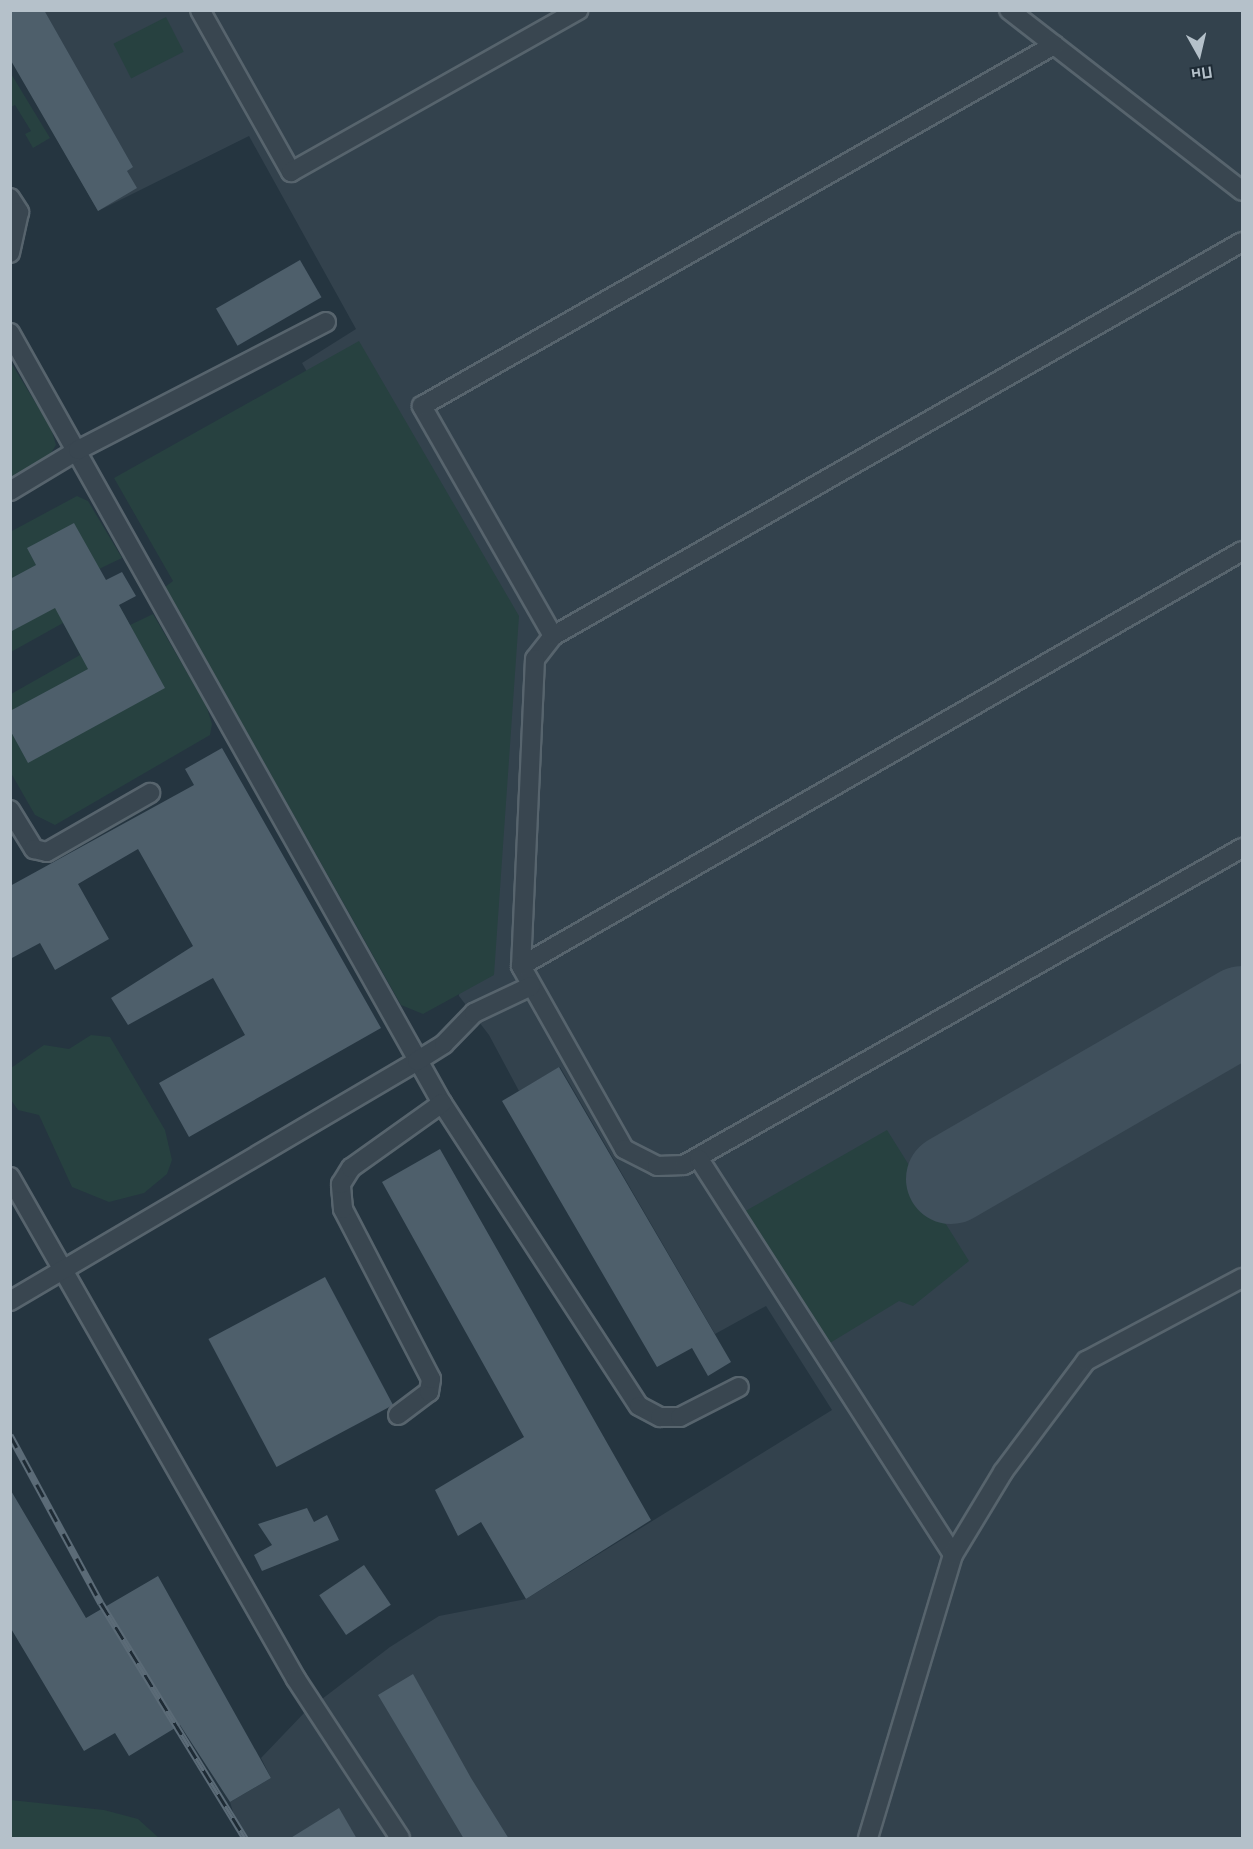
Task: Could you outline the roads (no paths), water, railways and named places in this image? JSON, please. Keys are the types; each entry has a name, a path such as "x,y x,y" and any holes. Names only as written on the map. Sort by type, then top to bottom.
{"lane":[{"path":"201,10 291,172 579,10"},
{"path":"1010,10 1242,191"},
{"path":"553,636 422,406 1054,45"},
{"path":"10,198 19,212 10,253"},
{"path":"1242,242 553,636 535,659 521,966 624,1149 657,1166 684,1166 1242,848"},
{"path":"10,490 78,450 326,322"},
{"path":"10,333 78,450 441,1103 639,1406 660,1417 680,1417 739,1387"},
{"path":"521,966 1242,551"},
{"path":"10,810 34,849 47,852 150,793"},
{"path":"10,1301 417,1061 444,1044 474,1012 531,986"},
{"path":"399,1415 429,1392 431,1379 343,1209 341,1185 351,1168 441,1103"},
{"path":"699,1159 953,1555"},
{"path":"10,1177 296,1678 400,1839"},
{"path":"868,1839 953,1555 1003,1472 1086,1360 1242,1278"}],"railway":[{"path":"10,1435 101,1603 245,1838"}]}
